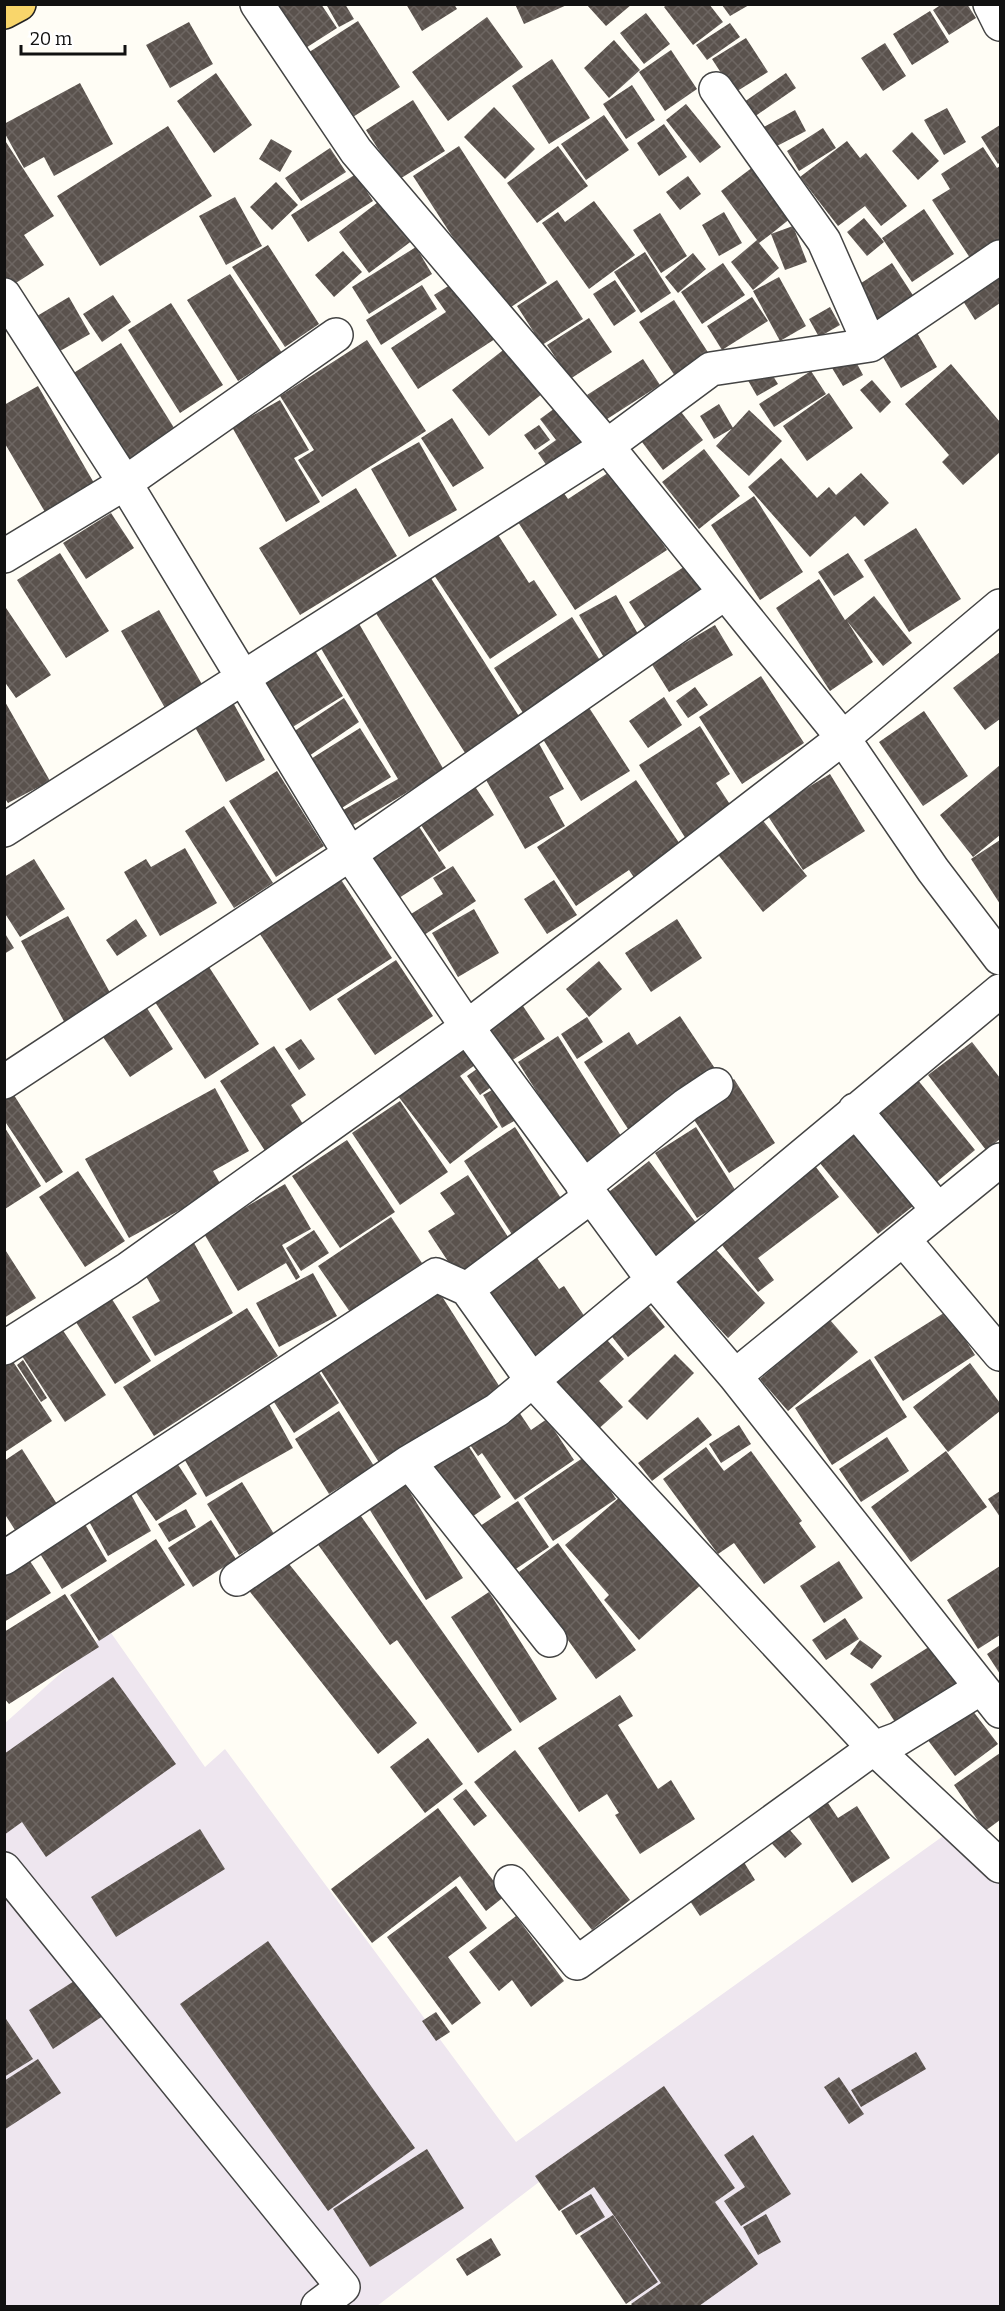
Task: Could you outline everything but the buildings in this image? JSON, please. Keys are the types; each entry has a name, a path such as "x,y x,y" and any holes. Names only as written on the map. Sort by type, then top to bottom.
{"main road":[{"path":"4,12 19,4"}],"street":[{"path":"257,4 356,151 607,447 843,738 933,870 1000,958"},
{"path":"990,4 1000,24"},
{"path":"716,89 824,241 870,345"},
{"path":"4,830 607,447 711,369 870,345 1000,257"},
{"path":"4,295 125,483 350,854 468,1027 653,1280 735,1376 991,1699 874,1748 577,1963 511,1882"},
{"path":"4,556 125,483 336,335"},
{"path":"4,1082 350,854 725,593"},
{"path":"4,1348 128,1269 468,1027 843,738 1000,606"},
{"path":"237,1579 410,1462 497,1410 1000,991"},
{"path":"467,1289 587,1192 686,1105 716,1085"},
{"path":"855,1110 938,1210"},
{"path":"735,1376 1000,1160"},
{"path":"903,1239 1000,1354"},
{"path":"4,1558 436,1275 467,1289 532,1380 874,1748 999,1862"},
{"path":"410,1462 550,1640"},
{"path":"4,1869 343,2287 318,2307"}],"shaded area":[{"path":"109,1630 205,1767 225,1749 516,2142 946,1834 1000,1881 1000,2306 634,2306 543,2179 377,2306 5,2306 4,1724"}]}
